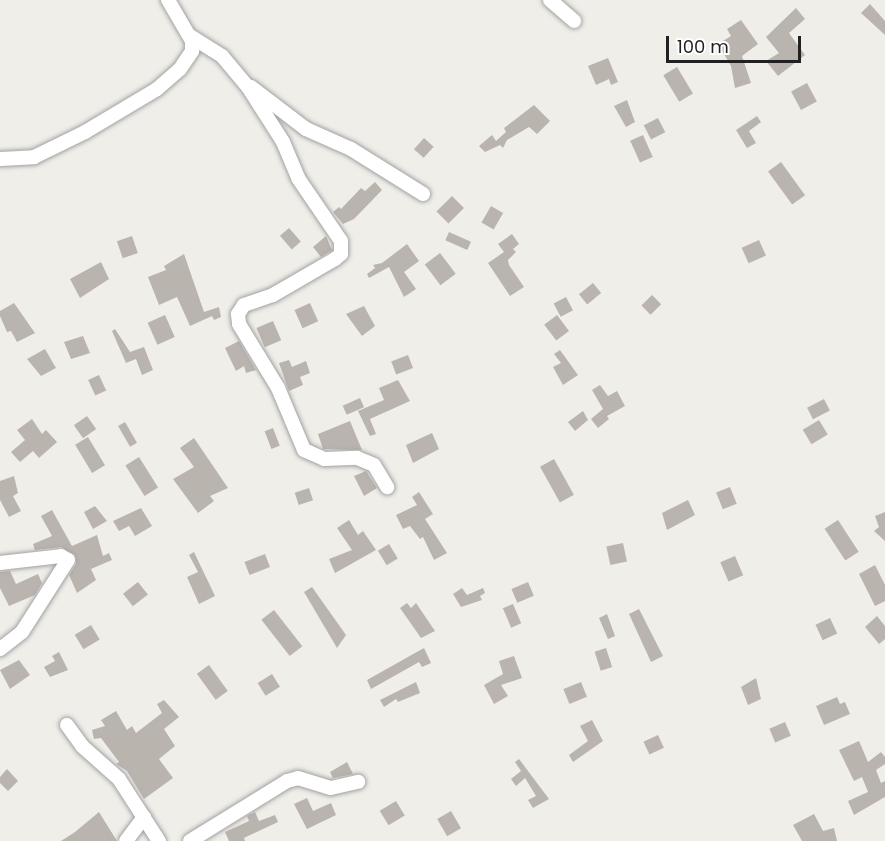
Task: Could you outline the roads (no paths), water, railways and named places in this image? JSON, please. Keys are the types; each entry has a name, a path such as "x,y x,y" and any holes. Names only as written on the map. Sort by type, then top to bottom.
{"street":[{"path":"0,159 33,158 85,132 157,89 187,60 193,46 190,36 168,0"},
{"path":"550,0 574,21"},
{"path":"190,36 222,56 248,87 283,142 298,178 332,224 342,247 335,259 273,295 244,305 238,314 240,324 278,388 304,450 324,459 357,458 374,465 387,487"},
{"path":"248,87 306,129 351,149 423,194"},
{"path":"0,563 61,556 69,560 22,632 0,649"},
{"path":"67,725 82,746 119,779 159,841"},
{"path":"190,841 287,781 298,778 331,788 358,782"},
{"path":"126,841 144,817"}]}
